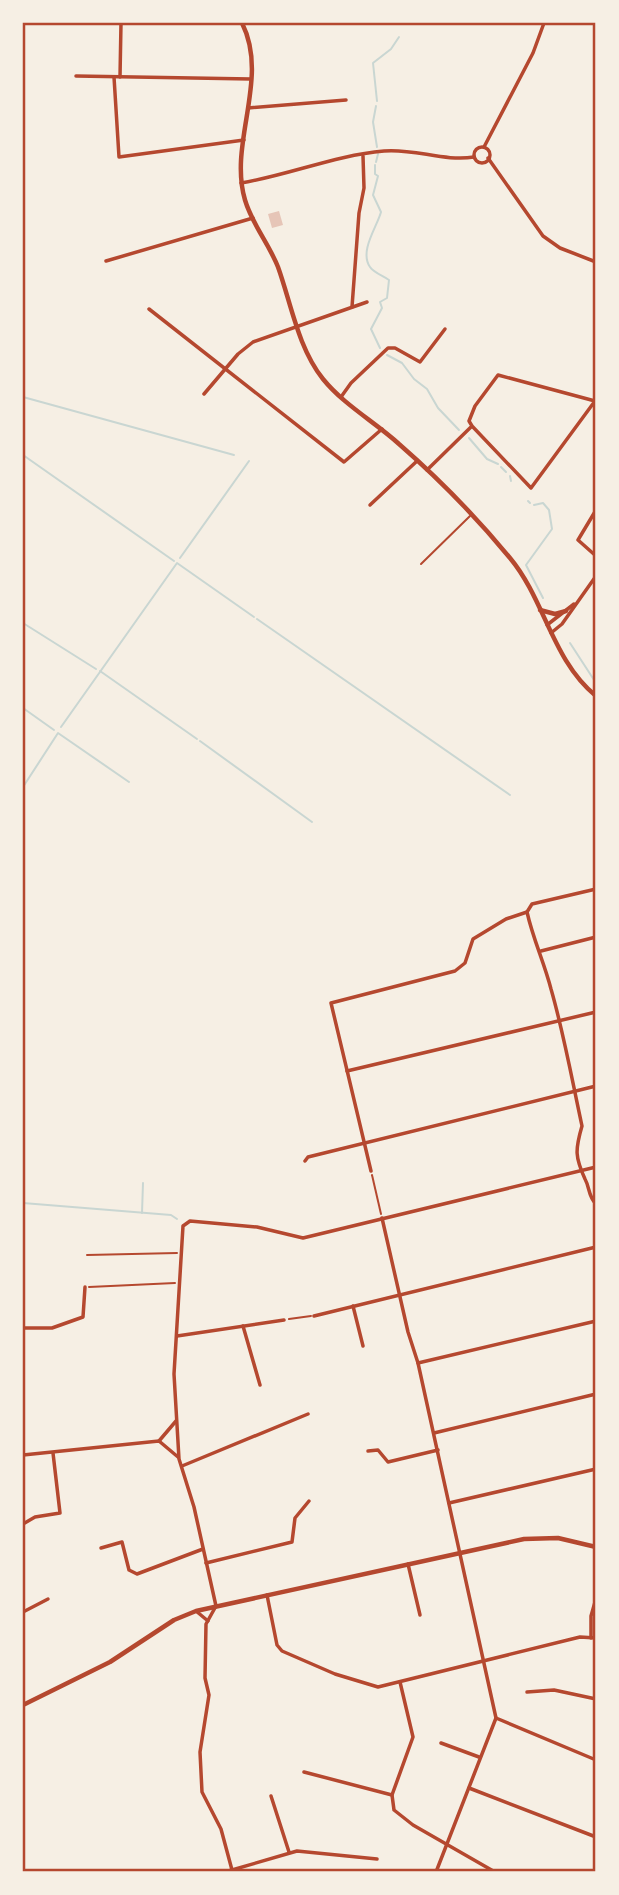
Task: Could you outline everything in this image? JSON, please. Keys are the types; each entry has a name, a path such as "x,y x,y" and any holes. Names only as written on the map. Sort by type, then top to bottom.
{"main road":[{"path":"242,23 250,44 251,79 242,183 253,218 277,265 312,362 341,397 417,461 510,558 576,676 596,696"},
{"path":"540,610 555,614 566,611"},
{"path":"23,1705 110,1662 174,1620 197,1611 539,1537 558,1538 596,1547"}],"street":[{"path":"121,23 117,77 119,157 244,140"},
{"path":"474,157 477,149 484,147 533,53 544,23"},
{"path":"76,76 251,79"},
{"path":"248,108 346,100"},
{"path":"484,147 489,153 488,158 543,236 560,248 596,262"},
{"path":"242,183 388,150 459,160 474,157 481,162 488,158"},
{"path":"352,307 359,213 364,188 362,155"},
{"path":"106,261 253,218"},
{"path":"204,394 224,369 253,342 367,302"},
{"path":"149,309 344,462 382,429"},
{"path":"341,397 351,383 388,348 395,348 420,362 445,330"},
{"path":"498,375 595,401 531,488 472,426 469,421 475,406 498,375"},
{"path":"427,471 472,426"},
{"path":"370,505 417,461"},
{"path":"596,510 578,540 596,556"},
{"path":"551,633 562,624 596,576"},
{"path":"547,625 576,603"},
{"path":"371,1171 331,1003 456,971 465,963 473,939 506,919 527,912 532,904 596,889"},
{"path":"527,912 558,1021 582,1126 576,1144 579,1171 585,1178 590,1197 596,1204"},
{"path":"540,951 596,937"},
{"path":"347,1071 596,1012"},
{"path":"305,1161 308,1157 365,1142 596,1086"},
{"path":"232,1870 220,1829 202,1792 200,1752 209,1695 205,1678 208,1621 216,1606 179,1459 174,1374 183,1226 190,1222 257,1227 303,1238 596,1167"},
{"path":"382,1218 438,1450 496,1718 436,1872"},
{"path":"314,1315 596,1247"},
{"path":"23,1328 52,1328 83,1317 85,1287"},
{"path":"353,1306 363,1346"},
{"path":"177,1336 284,1320"},
{"path":"418,1363 596,1321"},
{"path":"243,1326 260,1385"},
{"path":"434,1433 596,1394"},
{"path":"182,1466 308,1414"},
{"path":"23,1455 159,1441 176,1421"},
{"path":"159,1441 179,1459"},
{"path":"368,1451 377,1450 388,1462 438,1450"},
{"path":"23,1524 35,1517 60,1513 53,1453"},
{"path":"449,1503 596,1469"},
{"path":"206,1563 292,1542 295,1518 309,1502"},
{"path":"101,1548 122,1542 129,1570 136,1574 203,1549"},
{"path":"408,1564 420,1615"},
{"path":"267,1595 277,1645 282,1651 372,1687 580,1637 594,1638 591,1616 595,1602"},
{"path":"23,1612 48,1599"},
{"path":"197,1611 208,1621"},
{"path":"400,1682 413,1737 392,1796 392,1806 398,1816 495,1872"},
{"path":"527,1692 554,1690 596,1699"},
{"path":"496,1718 596,1760"},
{"path":"441,1743 479,1757"},
{"path":"304,1772 392,1796"},
{"path":"469,1788 596,1838"},
{"path":"271,1796 289,1852"},
{"path":"225,1872 289,1852 342,1853 377,1858"}],"lane":[{"path":"421,564 470,516"}],"path":[{"path":"371,1171 382,1218"},
{"path":"87,1255 183,1253"},
{"path":"85,1287 181,1283"},
{"path":"284,1320 314,1315"}],"building":[{"path":"279,211 283,225 272,228 268,214"}],"waterway":[{"path":"377,101 373,63 391,49 399,37"},
{"path":"376,106 373,122 377,147"},
{"path":"376,162 378,154"},
{"path":"375,165 375,174 378,176 373,195 381,212 370,239 367,261 371,269 389,280 387,298 380,302 382,308 371,329 380,348"},
{"path":"387,355 402,363 414,379 427,389 438,408 459,430"},
{"path":"23,397 234,455"},
{"path":"469,438 487,459 498,464"},
{"path":"23,455 174,561"},
{"path":"180,558 249,461"},
{"path":"501,467 506,472"},
{"path":"510,476 511,481"},
{"path":"534,505 543,503 549,510 552,529 526,565 543,598"},
{"path":"61,727 177,563 254,617"},
{"path":"257,619 510,795"},
{"path":"23,623 96,669"},
{"path":"570,643 596,683"},
{"path":"100,671 197,739"},
{"path":"23,708 54,730"},
{"path":"23,787 58,733 129,782"},
{"path":"200,741 312,822"},
{"path":"142,1213 143,1183"},
{"path":"23,1203 171,1215 177,1219"}]}
